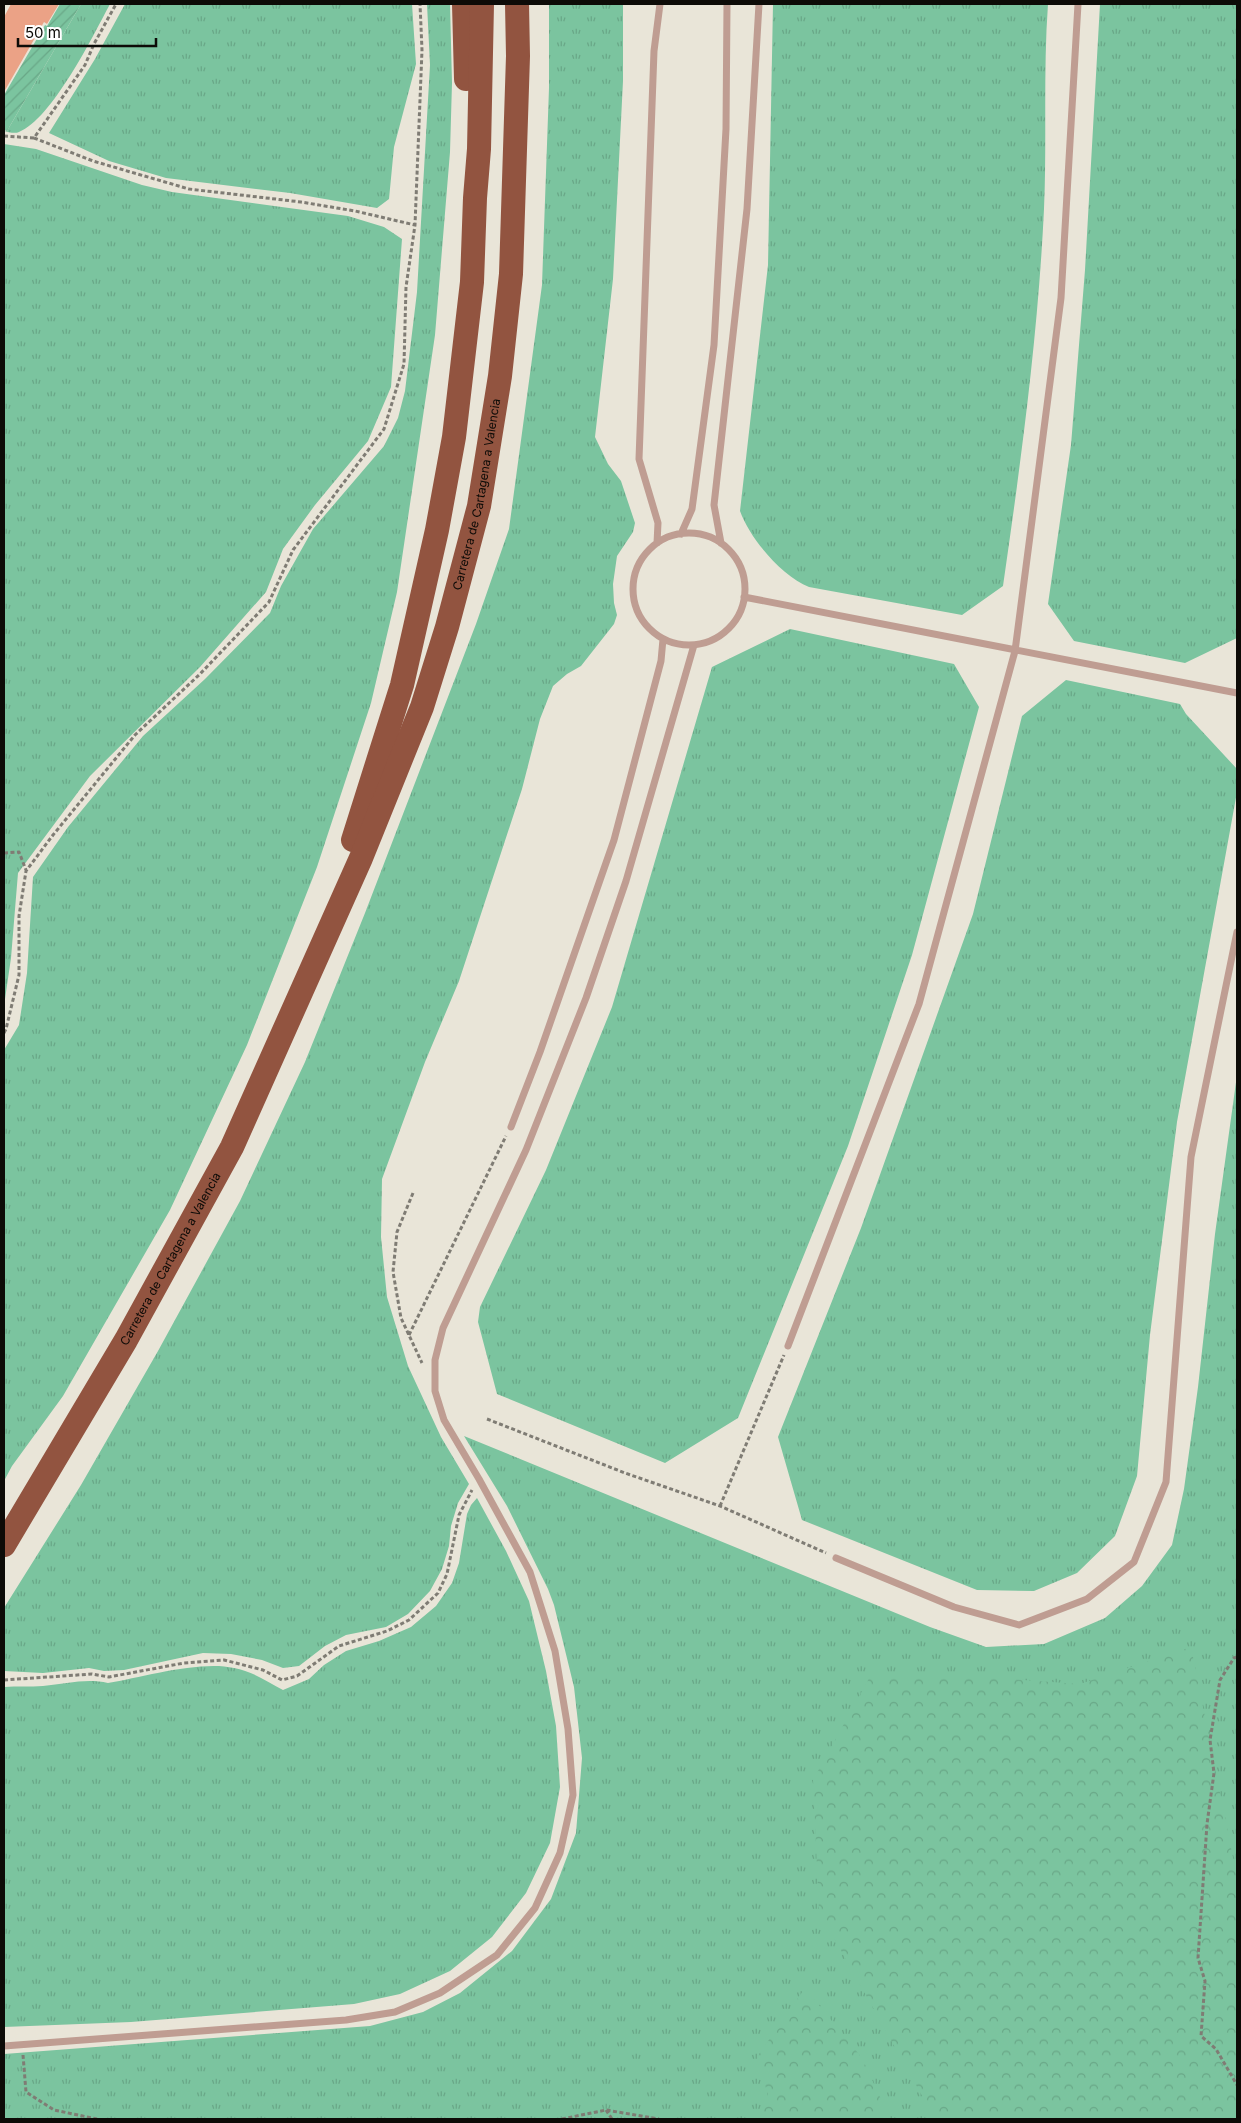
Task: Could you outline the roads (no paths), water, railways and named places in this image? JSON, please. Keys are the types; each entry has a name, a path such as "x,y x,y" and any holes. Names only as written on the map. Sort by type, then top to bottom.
{"highway":[{"path":"464,4 468,116 475,198"},
{"name":"Carretera de Cartagena a Valencia","path":"315,961 402,685 437,530 454,437 464,367 472,282 479,149 482,4"},
{"name":"Carretera de Cartagena a Valencia","path":"4,1545 126,1340 202,1205 232,1147 361,858 422,707 447,627 479,506 500,376 511,274 518,56 517,4"}],"lane":[{"path":"657,543 658,523 639,459 654,51 660,4"},
{"path":"681,534 692,509 714,345 726,129 727,4"},
{"path":"721,543 714,505 747,209 759,4"},
{"path":"788,1346 919,1004 1015,651 1061,298 1078,4"},
{"path":"695,533 721,543 732,554 740,567 744,582 744,597 738,615 728,630 712,640 694,645 676,644 652,632 642,622 634,606 632,588 636,571 644,555 657,543 681,534 695,533"},
{"path":"744,597 1237,693"},
{"path":"511,1127 540,1052 614,840 661,661 663,639"},
{"path":"4,2046 346,2020 395,2012 440,1993 497,1954 535,1908 560,1853 573,1795 568,1729 555,1651 530,1572 444,1420 435,1391 435,1360 443,1328 526,1150 586,998 626,881 694,645"},
{"path":"836,1558 954,1607 1019,1625 1087,1599 1134,1562 1166,1482 1191,1157 1237,932"}]}
